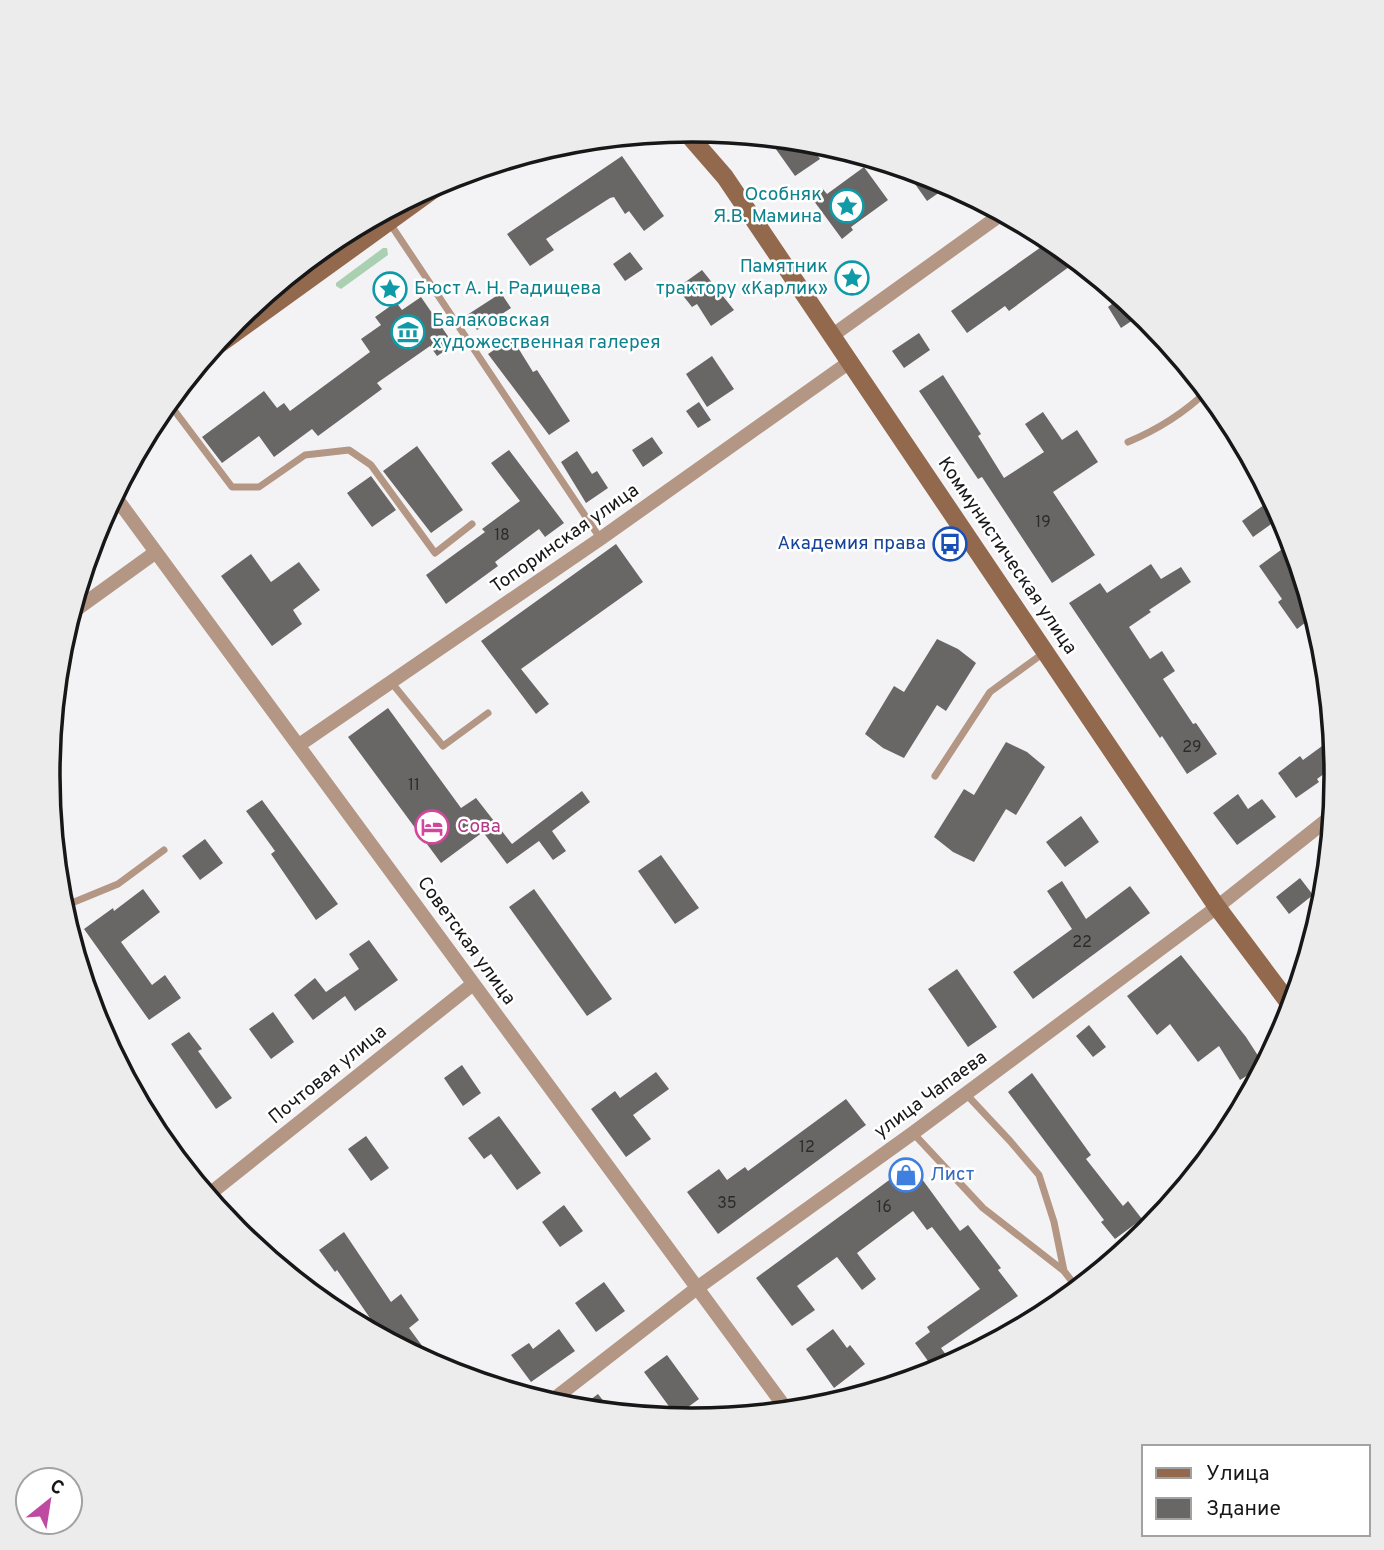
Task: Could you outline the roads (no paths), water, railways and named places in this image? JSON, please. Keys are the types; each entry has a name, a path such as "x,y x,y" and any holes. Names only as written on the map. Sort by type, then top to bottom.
{"main road":[{"name":"Коммунистическая улица","path":"695,142 725,177 1217,907 1284,996"},
{"path":"255,318 393,218"}],"street":[{"path":"833,335 995,220"},
{"name":"Топоринская улица","path":"299,745 600,539 851,361"},
{"name":"Советская улица","path":"121,504 780,1401"},
{"path":"83,605 156,552"},
{"name":"улица Чапаева","path":"561,1393 697,1287 913,1133 1217,907 1322,823"},
{"name":"Почтовая улица","path":"214,1190 473,984"}],"lane":[{"path":"389,221 600,539"},
{"path":"1128,442 1166,424 1200,398"},
{"path":"175,411 232,487 259,487 304,455 349,450 371,465 435,553 472,524"},
{"path":"935,776 990,692 1046,652"},
{"path":"391,682 443,747 488,713"},
{"path":"73,902 118,884 164,850"},
{"path":"966,1094 1039,1175 1054,1222 1064,1271"},
{"path":"913,1133 983,1208 1064,1271 1072,1281"}],"place":[{"name":"Особняк Я.В. Мамина","path":"847,206"},
{"name":"Памятник трактору «Карлик»","path":"852,278"},
{"name":"Бюст А. Н. Радищева","path":"390,289"},
{"name":"Балаковская художественная галерея","path":"408,332"},
{"name":"Академия права","path":"950,544"},
{"name":"Сова","path":"432,827"},
{"name":"Лист","path":"906,1175"}]}
